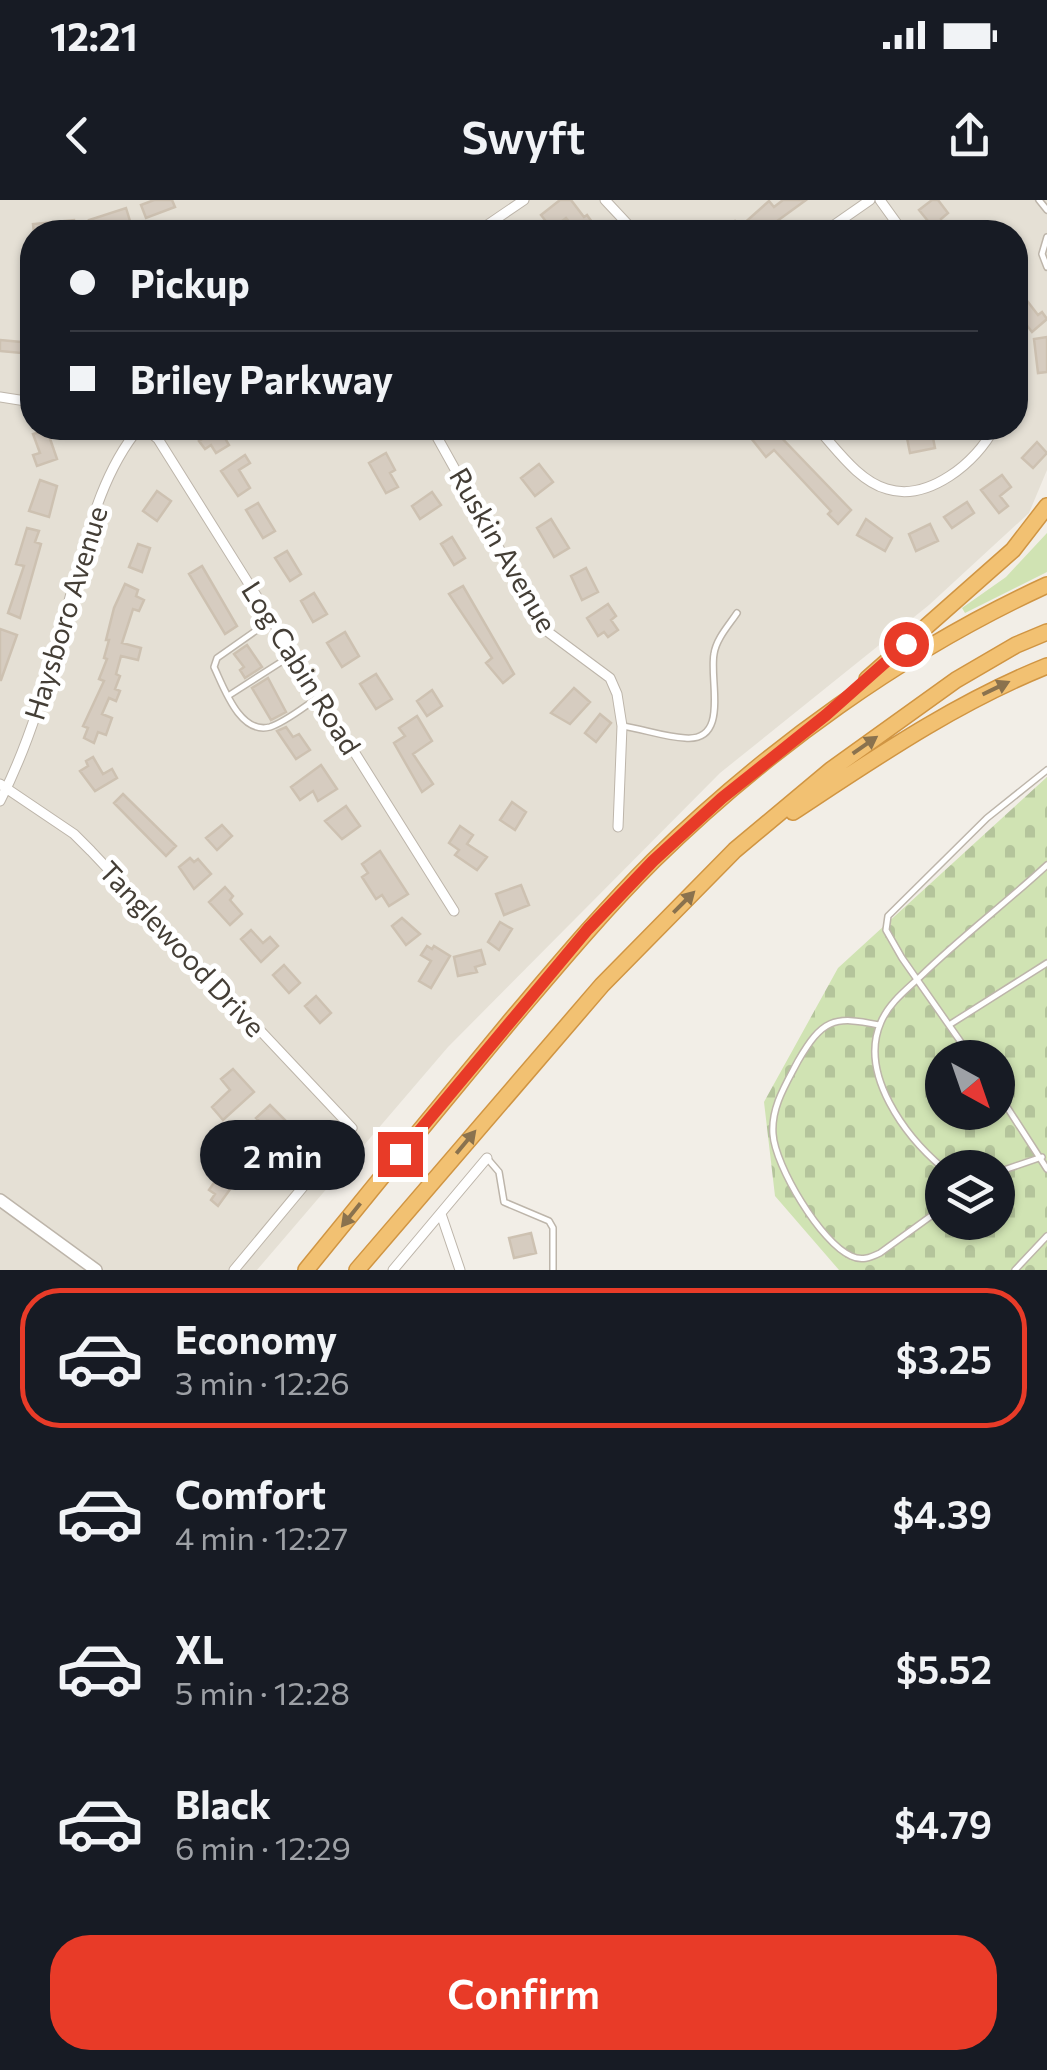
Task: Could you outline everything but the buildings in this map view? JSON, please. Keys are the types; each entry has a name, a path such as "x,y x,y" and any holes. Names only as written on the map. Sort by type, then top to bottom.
{"highway":[{"path":"306,1270 588,929 653,861 1013,550 1047,506"},
{"path":"826,715 1000,606 1047,585"},
{"path":"357,1270 602,984 735,850 832,769 956,680 1047,632"},
{"path":"735,850 917,730 995,687 1047,666"}],"street":[{"path":"495,220 524,200"},
{"path":"605,200 624,220"},
{"path":"841,220 870,200"},
{"name":"Haysboro Avenue","path":"0,802 3,787 33,724 96,506 114,466 133,440"},
{"name":"Log Cabin Road","path":"159,440 454,911"},
{"name":"Ruskin Avenue","path":"439,440 544,629 610,678 622,726 618,826"},
{"path":"829,440 866,478 886,489 909,491 935,484 988,440"},
{"name":"Tanglewood Drive","path":"3,787 74,834 92,851 352,1128 234,1270"},
{"path":"393,1270 487,1158"},
{"path":"0,1200 96,1270"},
{"path":"441,1214 460,1270"}],"lane":[{"path":"1039,200 1047,210"},
{"path":"1047,237 1042,254 1047,267"},
{"path":"622,726 684,738 698,738 710,729 714,717 714,655 718,641 737,613"},
{"path":"270,620 217,658 214,667 228,696 254,727 271,727 319,697"},
{"path":"228,696 292,655"},
{"path":"959,1040 886,930 888,916 987,818 1047,770"},
{"path":"925,1152 913,1141 890,1104 878,1072 876,1044 880,1026 894,1003 917,980 1047,865"},
{"path":"949,1026 1047,962"},
{"path":"880,1026 846,1019 832,1022 817,1033 780,1094 773,1132 776,1150 791,1184 829,1238 854,1258 880,1254 925,1221"},
{"path":"1015,1119 1047,1169"},
{"path":"487,1158 498,1172 504,1202 549,1221 553,1228 552,1270"},
{"path":"1015,1167 1042,1158"},
{"path":"1014,1270 1047,1236"}],"shaded area":[{"path":"0,200 1047,200 1047,470 1029,513 929,605 720,773 448,1047 257,1270 0,1270"}],"green space":[{"path":"1047,533 1047,572 965,613 962,608 1006,577"},
{"path":"1047,777 1047,1270 839,1270 775,1196 764,1102 838,968"}],"route":[{"path":"400,1154 588,929 653,861 906,644"}]}
